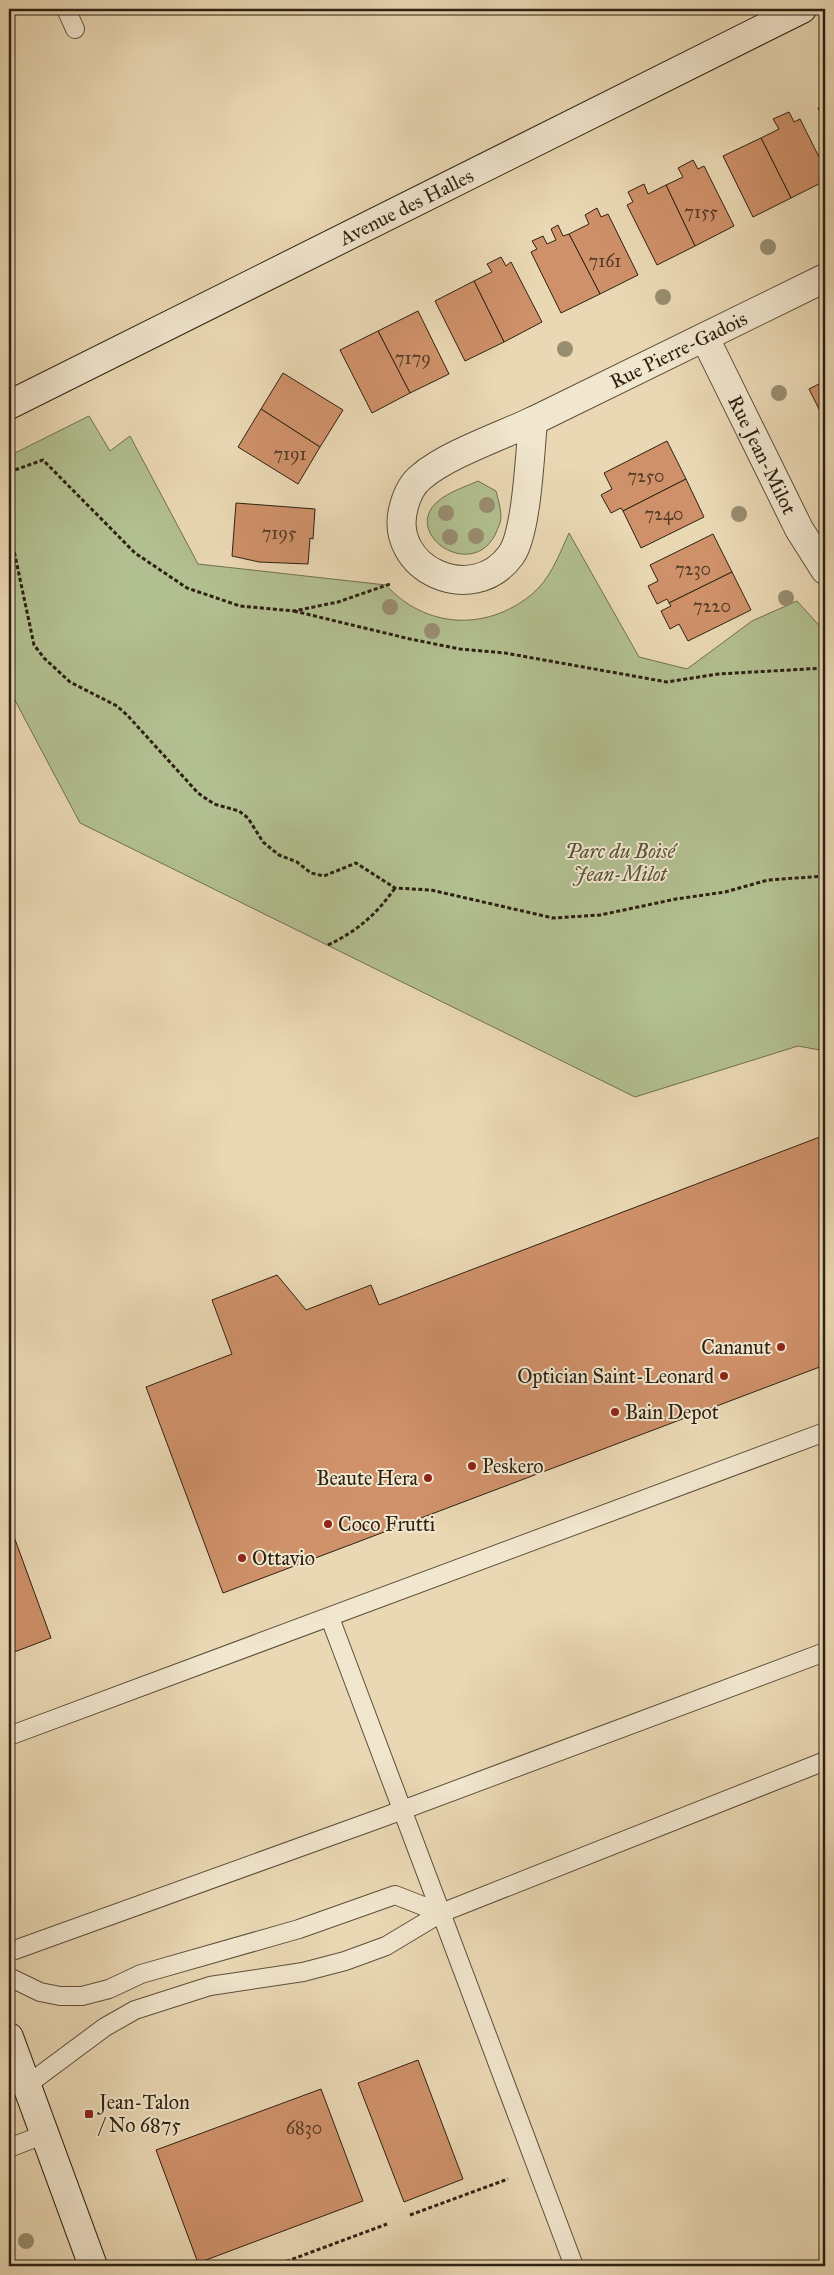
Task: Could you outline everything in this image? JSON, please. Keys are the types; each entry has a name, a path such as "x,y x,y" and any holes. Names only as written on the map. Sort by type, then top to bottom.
{"street":[{"name":"Avenue des Halles","path":"9,404 802,9"},
{"name":"Rue Pierre-Gadois","path":"533,421 520,537 512,555 498,570 480,578 467,580 441,577 423,567 410,552 403,533 402,513 407,494 419,478 435,466 533,421 825,278"},
{"name":"Rue Jean-Milot","path":"704,338 799,529 825,570"},
{"path":"9,2037 94,2266"}],"lane":[{"path":"66,9 75,29"},
{"path":"9,1736 825,1432"},
{"path":"330,1618 574,2266"},
{"path":"9,1952 402,1810 825,1652"},
{"path":"27,2086 105,2027 135,2010 210,1986 303,1972 345,1961 386,1946 441,1913 825,1761"},
{"path":"9,1977 40,1992 60,1996 82,1996 109,1989 141,1974 300,1929 395,1895 441,1913"},
{"path":"9,2148 45,2134"}],"path":[{"path":"9,472 42,460 135,553 187,588 240,606 294,611 372,632 505,653 667,682 718,674 825,668"},
{"path":"9,527 34,645 44,658 70,682 84,691 117,706 150,742 166,756 191,787 214,804 239,811 248,818 263,842 279,855 297,862 311,873 324,876 356,862 395,888 431,890 500,904 535,915 572,918 600,915 676,899 725,892 768,880 825,876"},
{"path":"294,611 338,602 390,584"},
{"path":"328,945 349,934 369,920 395,888"},
{"path":"410,2215 508,2179"},
{"path":"274,2266 387,2224"}],"green space":[{"name":"Parc du Boisé Jean-Milot","path":"89,416 110,451 130,436 198,564 386,585 419,610 437,617 456,620 475,619 494,615 513,607 538,589 553,567 569,533 639,657 687,669 752,621 797,601 825,632 825,1051 798,1046 635,1097 80,823 9,689 9,456"},
{"path":"478,481 496,491 501,517 495,535 484,548 471,554 457,553 444,548 434,539 428,527 428,514 441,498"}],"building":[{"path":"825,105 825,122 818,108"},
{"path":"789,112 794,122 800,119 825,169 825,181 791,198 761,138 779,129 773,119"},
{"path":"761,138 791,198 753,217 723,156"},
{"path":"693,160 698,169 704,166 734,226 695,246 666,185 683,177 678,168"},
{"path":"644,184 648,194 666,185 695,246 657,265 627,205 633,202 628,192"},
{"path":"597,208 601,217 608,214 638,275 600,294 569,234 589,224 585,215"},
{"path":"558,225 563,236 569,234 600,294 561,313 531,252 537,249 532,241 543,236 547,244 556,240 551,229"},
{"path":"501,257 506,266 511,262 542,322 504,342 474,281 492,272 487,264"},
{"path":"474,281 504,342 465,361 435,301"},
{"path":"418,311 449,374 410,393 378,331"},
{"path":"378,331 410,393 372,413 340,350"},
{"path":"283,373 343,410 320,447 261,409"},
{"path":"825,381 825,421 809,389"},
{"path":"261,409 320,447 298,484 238,447"},
{"path":"667,441 686,479 623,511 621,508 611,513 601,495 612,489 604,473"},
{"path":"686,479 704,517 641,548 623,511"},
{"path":"236,503 315,509 313,539 310,538 308,564 259,562 232,556"},
{"path":"713,534 732,572 669,603 667,599 657,604 648,586 658,581 650,565"},
{"path":"732,572 751,610 688,641 679,624 670,629 661,611 671,606 669,603"},
{"path":"825,1135 825,1365 223,1593 146,1387 232,1354 212,1300 277,1275 306,1310 371,1285 379,1305"},
{"path":"9,1523 51,1638 9,1654"},
{"path":"418,2060 463,2179 404,2202 358,2083"},
{"path":"321,2089 363,2201 198,2263 156,2150"}],"place":[{"name":"Cananut","path":"781,1347"},
{"name":"Optician Saint-Leonard","path":"724,1376"},
{"name":"Bain Depot","path":"615,1412"},
{"name":"Peskero","path":"472,1466"},
{"name":"Beaute Hera","path":"428,1478"},
{"name":"Coco Frutti","path":"328,1524"},
{"name":"Ottavio","path":"242,1558"},
{"name":"Jean-Talon / No 6875","path":"89,2114"}]}
